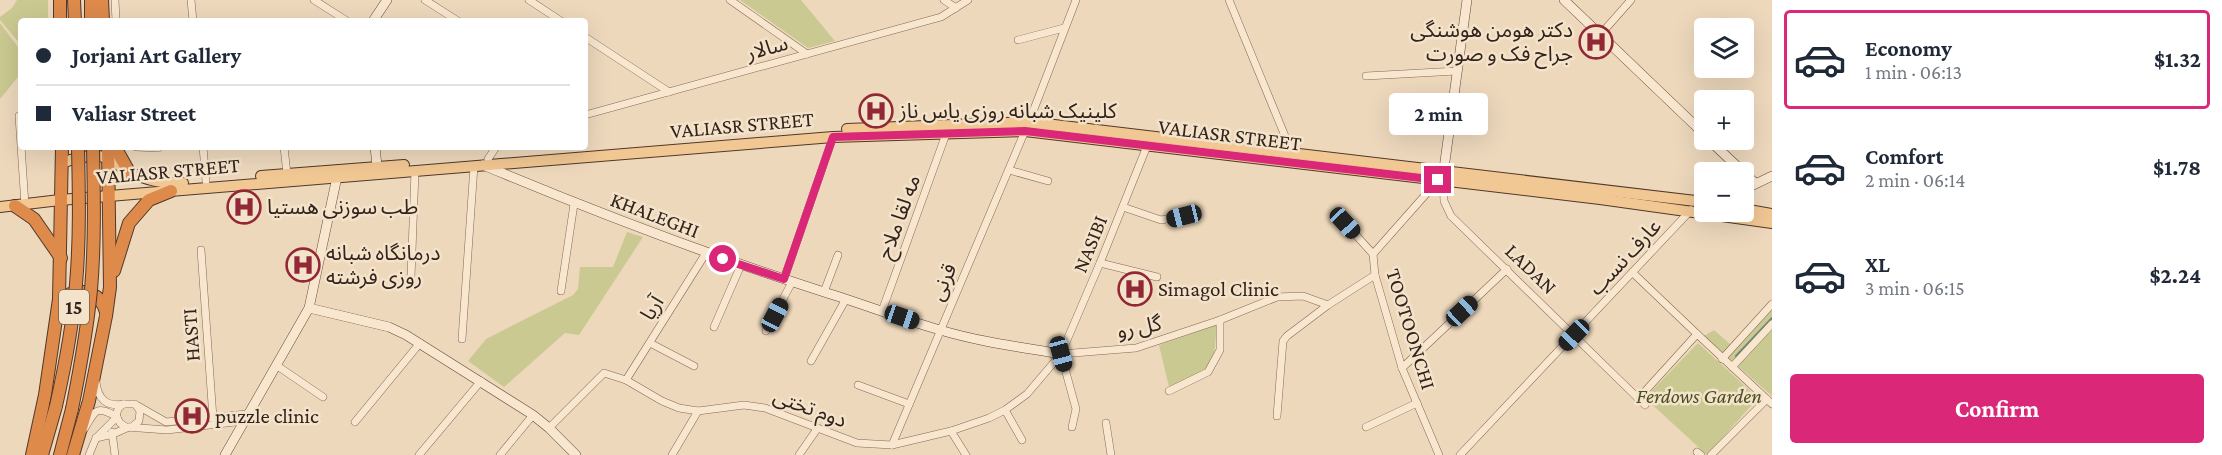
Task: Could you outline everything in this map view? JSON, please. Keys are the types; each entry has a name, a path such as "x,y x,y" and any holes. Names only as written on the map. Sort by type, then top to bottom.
{"highway":[{"path":"60,0 60,18"},
{"path":"74,0 75,18"},
{"path":"91,0 95,18"},
{"path":"96,18 102,0"},
{"path":"32,455 45,395 59,299 62,258 60,200 62,150"},
{"name":"15","path":"42,455 56,406 75,297 80,206 78,150"},
{"name":"15","path":"60,455 81,366 91,289 94,215 93,150"},
{"path":"117,150 129,172"},
{"path":"75,449 98,358 110,287 108,152"},
{"path":"110,287 129,223 149,200 172,187"},
{"path":"20,205 34,219 62,258"},
{"path":"59,299 76,292 91,294 103,303 106,316"}],"main road":[{"name":"VALIASR STREET","path":"62,163 108,152 129,172 172,187 415,171 837,130 1027,127 1292,153 1694,200"},
{"name":"VALIASR STREET","path":"0,207 109,196 206,182 377,166 482,164 833,137 946,134 1027,127 1147,146 1694,211"},
{"path":"1754,211 1772,214"},
{"name":"VALIASR STREET","path":"1754,220 1772,223"}],"street":[{"path":"116,0 116,18"},
{"path":"191,0 193,18"},
{"path":"314,0 341,18"},
{"path":"375,18 387,0"},
{"path":"425,0 453,18"},
{"path":"529,0 556,18"},
{"path":"730,0 807,54"},
{"path":"944,0 956,8"},
{"name":"سالار","path":"588,114 941,17 968,0"},
{"name":"قرنی","path":"892,445 1027,127 1076,0"},
{"path":"1229,0 1292,153"},
{"path":"1443,180 1467,0"},
{"path":"1564,0 1694,124"},
{"path":"1600,35 1631,0"},
{"path":"1018,40 1064,28"},
{"path":"588,39 669,92"},
{"path":"1366,76 1457,71"},
{"name":"مه لقا ملاح","path":"882,311 946,134"},
{"path":"766,331 788,281 833,137"},
{"name":"NASIBI","path":"1061,354 1147,146"},
{"path":"19,150 20,205"},
{"path":"203,150 206,182"},
{"path":"284,150 287,174"},
{"path":"375,150 377,166"},
{"path":"462,339 482,164 494,150"},
{"path":"1720,150 1755,183 1772,176"},
{"name":"KHALEGHI","path":"482,164 574,204 788,281 940,330 988,342 1061,354"},
{"path":"1009,170 1048,181"},
{"path":"411,277 415,171"},
{"path":"225,455 309,308 337,177"},
{"name":"LADAN","path":"1443,180 1444,201 1451,216 1508,269 1645,405"},
{"name":"TOOTOONCHI","path":"1427,193 1373,254 1375,274 1402,368 1436,454"},
{"path":"561,291 574,204"},
{"path":"1123,207 1161,220 1197,213"},
{"name":"عارف نسب","path":"1460,455 1694,207"},
{"path":"1345,223 1373,254"},
{"name":"HASTI","path":"201,250 213,418"},
{"name":"آریا","path":"626,380 706,253"},
{"path":"824,292 838,255"},
{"path":"1100,263 1157,277"},
{"path":"714,327 741,265"},
{"path":"1402,368 1508,269"},
{"path":"1633,273 1769,401 1711,455"},
{"path":"1277,416 1283,341 1328,305 1375,274"},
{"name":"گل رو","path":"1061,354 1136,348 1220,320 1277,297 1304,296 1328,305"},
{"path":"811,361 846,299"},
{"path":"1722,359 1772,304"},
{"path":"309,308 389,327 420,343 533,415 576,455"},
{"path":"1168,391 1208,372 1220,350 1220,320"},
{"path":"1732,367 1772,324"},
{"path":"1638,399 1694,331"},
{"path":"355,422 420,343"},
{"path":"650,343 694,366"},
{"path":"1061,354 1076,409 1072,427"},
{"name":"دوم تختی","path":"549,428 604,373 626,380 679,408 698,411 744,405 765,408 857,443 892,445 951,431 1005,410 1039,382 1061,354"},
{"path":"98,358 98,394 107,404 135,404 166,422 245,418"},
{"path":"276,365 323,397"},
{"path":"419,455 481,381"},
{"path":"858,385 909,404"},
{"path":"89,455 96,438 117,417 120,406 127,403"},
{"path":"1366,427 1417,403"},
{"path":"96,438 131,427 140,418 140,411 135,404"},
{"path":"75,449 94,412 103,410 117,417 122,425 131,427 167,429 245,418"},
{"path":"1005,410 1022,440"},
{"path":"672,455 698,411"},
{"path":"500,455 533,415"},
{"path":"1106,423 1111,455"},
{"path":"109,427 114,434 115,455"},
{"path":"799,455 817,429"},
{"path":"951,431 966,455"}],"green space":[{"path":"17,0 48,0 48,18 18,18 18,41 0,20 0,17 12,8"},
{"path":"740,0 801,0 835,41 808,48"},
{"path":"0,23 18,47 18,77 0,99"},
{"path":"627,232 643,237 579,335 565,333 504,387 468,361 486,339 573,295 578,289 580,267 613,267"},
{"path":"1772,300 1772,396 1704,336 1714,330 1730,344"},
{"path":"1216,325 1214,352 1207,367 1193,377 1169,387 1159,345"},
{"name":"Ferdows Garden","path":"1698,343 1758,398 1707,455 1645,398"}],"waterway":[{"path":"1736,356 1772,318"}],"place":[{"name":"دکتر هومن هوشنگی جراح فک و صورت","path":"1596,42"},
{"name":"کلینیک شبانه روزی یاس ناز","path":"876,111"},
{"name":"طب سوزنی هستیا","path":"244,207"},
{"name":"درمانگاه شبانه روزی فرشته","path":"303,265"},
{"name":"Simagol Clinic","path":"1135,289"},
{"name":"puzzle clinic","path":"192,416"}],"route":[{"path":"723,259 784,279 833,137 1025,131 1438,180"}]}
